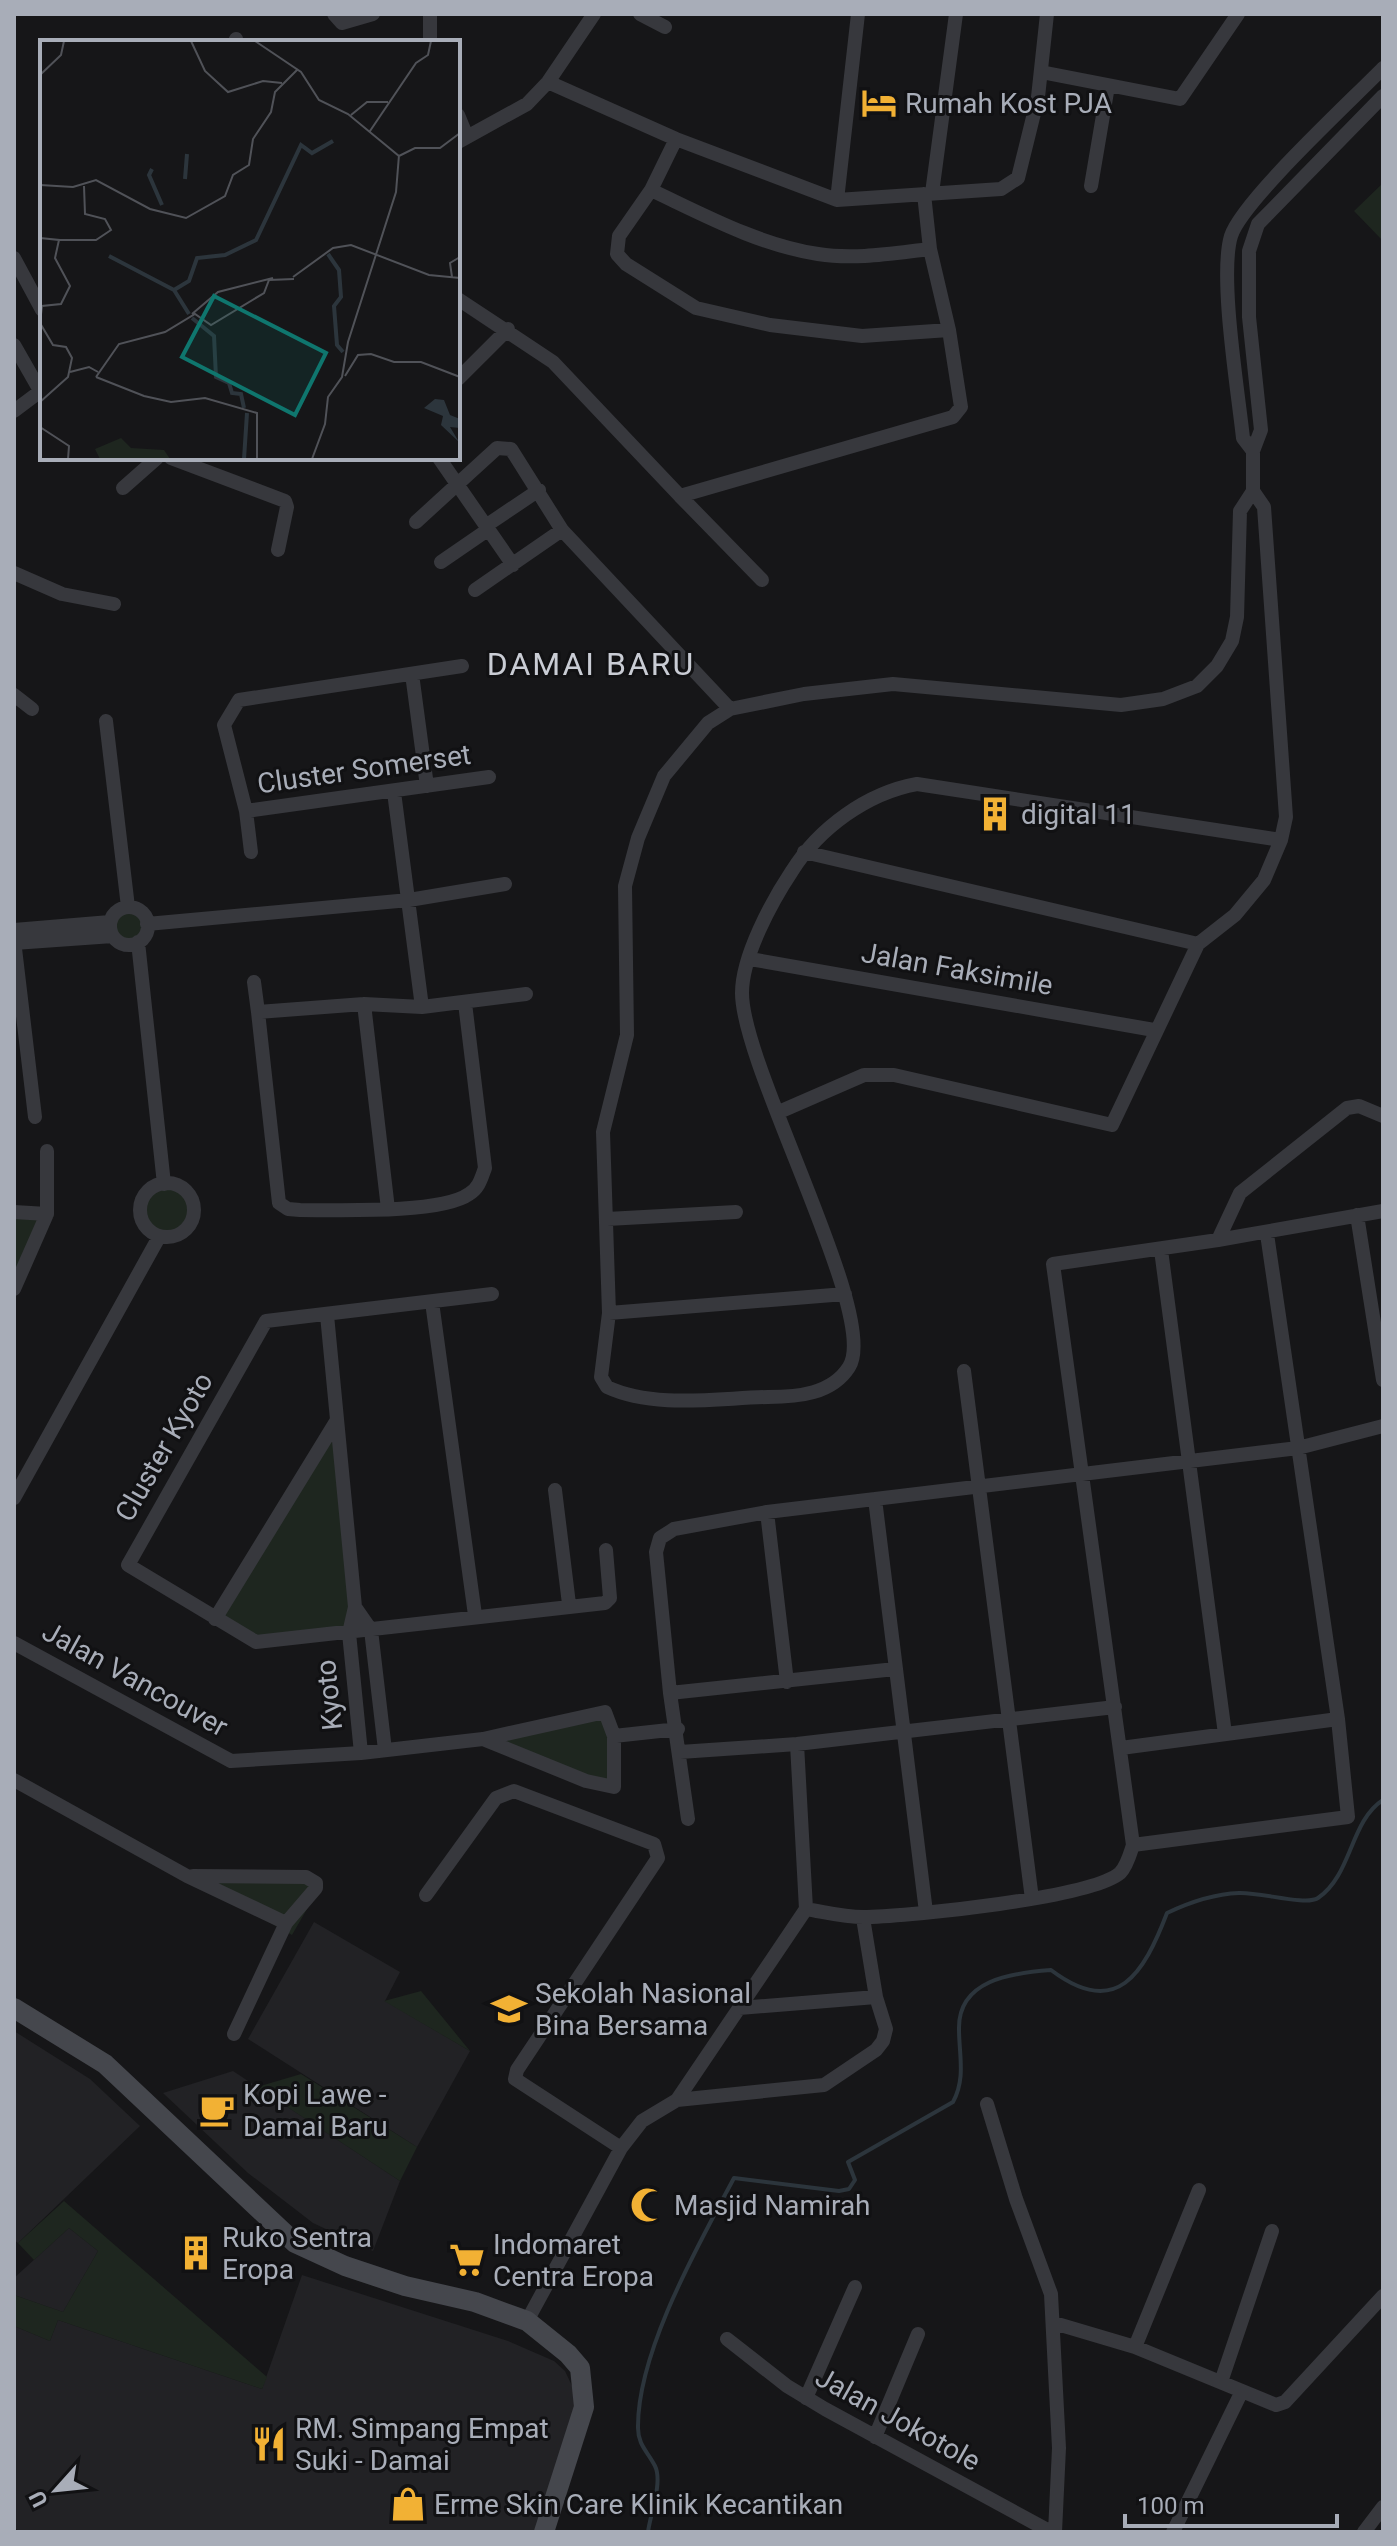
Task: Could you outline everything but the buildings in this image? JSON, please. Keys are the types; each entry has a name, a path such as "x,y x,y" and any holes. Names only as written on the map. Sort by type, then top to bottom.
{"main road":[{"path":"14,2008 105,2064 295,2243 345,2266 405,2286 475,2302 527,2321 552,2338 580,2368 585,2390 584,2407 544,2532"}],"street":[{"path":"334,14 342,23 349,24 373,14"},
{"path":"430,14 430,40"},
{"path":"462,140 527,104 548,82 594,14"},
{"path":"640,14 665,27"},
{"path":"837,200 858,14"},
{"path":"680,496 953,417 962,400 930,249 928,194 956,14"},
{"path":"548,82 676,139 837,200 1001,189 1015,182 1041,72 1047,14"},
{"path":"1041,72 1180,99 1238,14"},
{"path":"1253,451 1243,438 1228,279 1230,237 1237,222 1262,192 1383,68"},
{"path":"1091,186 1108,86"},
{"path":"1281,840 917,784 890,789 855,807 804,852 772,901 750,959 742,992 752,1052 779,1112 845,1294 854,1350 851,1365 834,1383 803,1397 644,1399 607,1387 601,1377 609,1313 603,1132 627,1035 625,886 638,838 664,776 708,723 730,709 804,694 893,684 1121,705 1163,699 1197,686 1217,666 1232,641 1237,617 1240,511 1253,491 1253,451 1261,430 1249,317 1252,237 1275,205 1383,96"},
{"path":"676,139 651,190 619,236 617,254 626,264 696,308 770,325 843,335 949,330"},
{"path":"651,190 768,242 820,255 864,256 930,249"},
{"path":"1262,192 1275,205"},
{"path":"14,258 40,306"},
{"path":"460,300 508,329 553,362 762,580"},
{"path":"1232,321 1249,317"},
{"path":"460,377 508,329"},
{"path":"14,345 40,390"},
{"path":"14,411 40,393"},
{"path":"416,522 497,448 515,452 562,530 730,709"},
{"path":"123,488 155,460"},
{"path":"176,460 285,501 287,507 278,550"},
{"path":"440,460 513,565"},
{"path":"441,562 539,490"},
{"path":"779,1112 864,1075 894,1075 1112,1125 1154,1030 1198,944 1235,915 1264,880 1281,840 1286,817 1264,507 1253,491"},
{"path":"475,590 562,530"},
{"path":"14,573 62,594 114,604"},
{"name":"Cluster Somerset","path":"251,852 246,811 224,725 239,700 462,666"},
{"path":"412,674 427,786"},
{"path":"14,695 32,709"},
{"path":"106,721 128,907"},
{"name":"Cluster Somerset","path":"246,811 489,777"},
{"path":"394,792 422,1007"},
{"path":"804,852 1198,944"},
{"path":"147,924 409,900 505,884"},
{"path":"14,930 112,929 127,945 138,942 146,935 147,924 143,913 128,907 117,911 112,929"},
{"path":"35,1117 21,1085 14,942 112,929"},
{"path":"138,942 164,1184"},
{"name":"Jalan Faksimile","path":"750,959 1154,1030"},
{"path":"254,982 279,1203 288,1209 388,1209 459,1200 479,1184 485,1168 465,1003"},
{"path":"258,1012 364,1004 422,1007 526,994"},
{"path":"364,1004 388,1209"},
{"path":"1218,1240 1240,1193 1347,1108 1359,1106 1383,1116"},
{"path":"14,1288 47,1214 47,1151"},
{"path":"164,1184 181,1187 193,1201 194,1210 189,1226 172,1238 159,1237 144,1223 141,1206 149,1191 164,1184"},
{"path":"806,1909 863,1918 1032,1899 1105,1881 1120,1873 1133,1845 1085,1474 1053,1264 1267,1234 1383,1211"},
{"path":"14,1212 47,1214"},
{"path":"607,1219 736,1212"},
{"path":"1357,1215 1383,1380"},
{"path":"1133,1845 1347,1820 1338,1719 1267,1234"},
{"path":"14,1498 159,1237"},
{"path":"1161,1250 1225,1734"},
{"name":"Cluster Kyoto","path":"492,1294 265,1322 128,1562 129,1567 256,1642 609,1601 606,1550"},
{"path":"609,1313 845,1294"},
{"path":"432,1302 475,1615"},
{"path":"327,1315 355,1607 371,1630 385,1750"},
{"path":"964,1371 1032,1899"},
{"path":"215,1619 337,1420"},
{"path":"688,1819 678,1729 670,1693 656,1552 660,1538 674,1529 767,1512 1298,1448 1383,1426"},
{"path":"555,1490 569,1604"},
{"path":"875,1499 926,1912"},
{"path":"767,1512 787,1682"},
{"name":"Kyoto","path":"355,1607 349,1633 361,1753"},
{"name":"Jalan Vancouver","path":"14,1643 231,1761 423,1747 483,1739 605,1712 614,1736"},
{"path":"670,1693 895,1669"},
{"path":"680,1752 797,1744 1115,1707"},
{"path":"1121,1748 1338,1719"},
{"path":"483,1739 611,1789 616,1781 614,1736 678,1729"},
{"path":"527,2321 621,2148 642,2121 677,2100 806,1909 797,1744"},
{"path":"14,1780 187,1876 286,1923"},
{"path":"426,1895 496,1798 507,1792 514,1791 654,1844 658,1858 517,2070 515,2079 621,2148"},
{"path":"187,1876 312,1878 316,1888 286,1923 234,2034"},
{"path":"677,2100 824,2085 876,2050 883,2041 886,2029 876,1997 863,1918"},
{"path":"739,2008 876,1997"},
{"path":"987,2104 1016,2199 1045,2274 1054,2323 1059,2448 1053,2532"},
{"path":"1135,2347 1199,2190"},
{"path":"1222,2379 1272,2231"},
{"path":"806,2398 855,2287"},
{"path":"1054,2323 1135,2347 1222,2379 1276,2405 1285,2402 1383,2296"},
{"path":"875,2437 918,2334"},
{"name":"Jalan Jokotole","path":"727,2339 806,2398 1053,2532"},
{"path":"1173,2532 1242,2391"},
{"path":"1364,2532 1383,2507"}],"shaded area":[{"path":"1383,183 1383,241 1354,211"},
{"path":"129,909 141,914 146,926 141,938 129,943 117,938 112,926 117,914"},
{"path":"168,1188 183,1195 190,1210 183,1225 168,1232 153,1225 146,1210 153,1195"},
{"path":"47,1214 14,1287 14,1219"},
{"path":"337,1420 362,1630 256,1642 215,1619"},
{"path":"609,1717 611,1787 491,1740"},
{"path":"187,1876 322,1883 292,1935"},
{"path":"314,1922 400,1972 385,2001 470,2051 417,2147 248,2039"},
{"path":"421,1991 470,2051 384,2001"},
{"path":"14,2031 90,2079 140,2126 18,2243 14,2240"},
{"path":"233,2071 400,2181 373,2251 313,2223 248,2173 163,2093"},
{"path":"301,2074 417,2147 400,2181 257,2087"},
{"path":"64,2201 267,2377 262,2389 58,2320 50,2341 14,2326 14,2295 63,2312 98,2251 69,2228 34,2260 18,2243"},
{"path":"69,2228 98,2251 63,2312 14,2295 14,2278"},
{"path":"302,2275 508,2341 554,2361 565,2371 581,2405 539,2532 21,2532 14,2528 14,2326 50,2341 58,2320 262,2389"}],"waterway":[{"path":"648,2532 658,2481 655,2466 638,2434 640,2398 672,2299 734,2178 839,2191 849,2189 855,2180 848,2162 953,2102 961,2075 961,2013 967,2000 977,1990 1004,1977 1051,1970 1074,1984 1094,1991 1111,1990 1138,1971 1167,1913 1202,1899 1230,1894 1248,1893 1304,1900 1318,1898 1338,1876 1364,1821 1383,1800"}],"place":[{"name":"Rumah Kost PJA","path":"879,103"},
{"name":"digital 11","path":"995,814"},
{"name":"Sekolah Nasional Bina Bersama","path":"509,2009"},
{"name":"Kopi Lawe - Damai Baru","path":"217,2110"},
{"name":"Masjid Namirah","path":"648,2205"},
{"name":"Ruko Sentra Eropa","path":"196,2253"},
{"name":"Indomaret Centra Eropa","path":"467,2260"},
{"name":"RM. Simpang Empat Suki - Damai","path":"269,2444"},
{"name":"Erme Skin Care Klinik Kecantikan","path":"408,2504"}],"district":[{"name":"DAMAI BARU","path":"591,664"}]}
